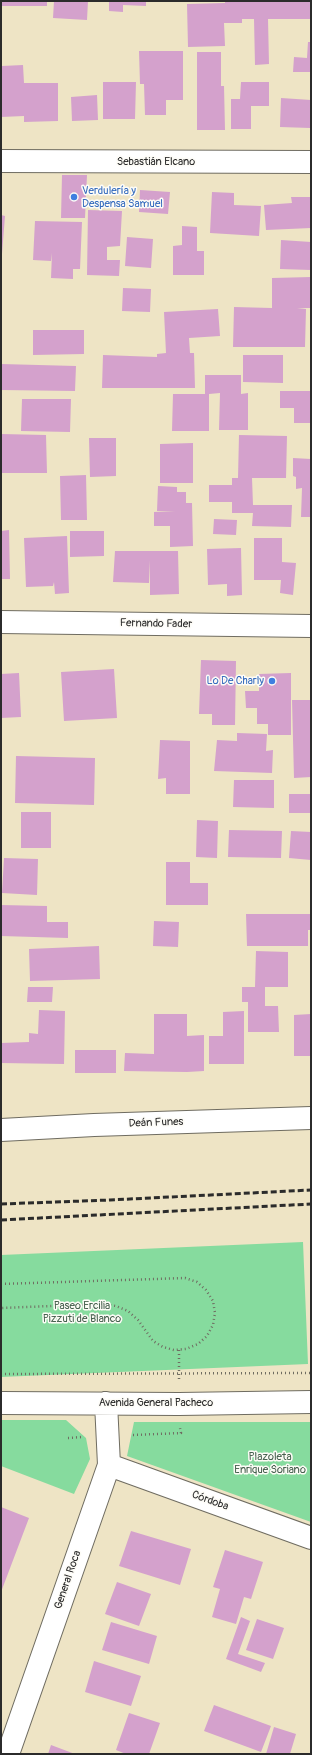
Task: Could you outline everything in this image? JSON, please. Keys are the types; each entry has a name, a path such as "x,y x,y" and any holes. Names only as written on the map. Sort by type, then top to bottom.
{"street":[{"name":"Sebastián Elcano","path":"1,161 311,162"},
{"name":"Fernando Fader","path":"1,622 311,626"},
{"name":"Deán Funes","path":"1,1130 94,1125 311,1118"},
{"name":"Avenida General Pacheco","path":"1,1402 106,1404 311,1402"},
{"name":"General Roca","path":"8,1754 108,1465 106,1404"},
{"name":"Córdoba","path":"108,1465 311,1538"}],"path":[{"path":"1,1284 185,1278 197,1282 206,1290 213,1301 215,1313 213,1325 207,1336 198,1344 186,1349 174,1350 163,1347 153,1341 138,1320 128,1311 116,1306 102,1304 1,1308"},
{"path":"1,1374 311,1374"}],"green space":[{"name":"Paseo Ercilia Pizzuti de Blanco","path":"303,1242 308,1364 1,1377 1,1255"},
{"path":"1,1420 66,1420 86,1438 90,1459 74,1494 1,1466"},
{"name":"Plazoleta Enrique Soriano","path":"134,1422 311,1422 311,1522 127,1456"}],"building":[{"path":"1,1 47,1 47,6 1,6"},
{"path":"54,1 88,1 87,20 53,18"},
{"path":"109,1 146,1 146,6 123,5 123,12 109,11"},
{"path":"225,1 311,1 311,19 268,19 269,64 255,65 254,19 242,19 242,23 224,23 225,46 188,47 187,4 225,3"},
{"path":"308,42 311,42 311,72 293,72 294,57 307,58"},
{"path":"139,51 183,51 183,100 166,100 166,115 145,115 144,84 140,84"},
{"path":"197,52 221,52 221,86 224,86 225,130 197,130"},
{"path":"23,65 24,83 58,83 58,121 24,122 24,116 1,117 2,66"},
{"path":"103,82 136,82 135,119 103,119"},
{"path":"241,82 269,82 269,106 251,106 251,129 231,129 231,99 240,99"},
{"path":"97,95 98,120 72,121 71,97"},
{"path":"281,98 311,100 310,128 280,127"},
{"name":"Verdulería y Despensa Samuel","path":"62,175 87,175 85,218 61,218"},
{"path":"140,190 170,192 168,214 139,212"},
{"path":"212,192 234,193 234,205 261,206 259,236 210,233"},
{"path":"291,197 311,197 311,228 266,230 264,205 292,203"},
{"path":"88,210 122,211 120,246 107,247 107,260 120,260 119,276 87,275"},
{"path":"1,215 5,216 2,254 1,254"},
{"path":"35,221 82,222 80,269 73,269 73,279 51,278 52,253 51,261 33,260"},
{"path":"182,226 197,227 197,251 204,251 204,275 173,275 173,246 182,245"},
{"path":"127,237 153,239 151,268 125,266"},
{"path":"281,240 311,242 311,270 280,269"},
{"path":"311,277 311,308 297,308 306,309 305,347 233,347 234,307 272,308 272,278"},
{"path":"123,288 151,289 150,312 122,311"},
{"path":"218,309 220,336 189,338 190,353 194,353 195,388 102,388 103,355 157,357 157,354 166,353 164,312"},
{"path":"33,330 84,330 84,354 33,355"},
{"path":"243,355 283,355 283,383 243,382"},
{"path":"1,364 76,366 75,391 1,390"},
{"path":"205,375 241,375 241,394 248,393 248,430 219,430 220,393 209,394 209,431 172,431 173,394 205,394"},
{"path":"280,391 311,391 311,423 294,423 294,408 280,408"},
{"path":"22,399 71,399 70,432 21,431"},
{"path":"1,434 46,435 47,473 1,473"},
{"path":"239,435 287,436 286,478 252,478 253,505 292,505 291,527 252,526 253,513 232,513 232,502 209,502 209,485 232,485 232,478 238,478"},
{"path":"89,438 116,438 116,476 90,477"},
{"path":"193,443 193,483 160,483 160,444"},
{"path":"293,458 311,459 311,517 301,517 302,488 296,489 296,477 293,476"},
{"path":"86,475 87,520 61,520 60,476"},
{"path":"158,486 177,487 177,492 186,492 186,503 192,503 193,546 170,547 170,526 154,526 154,512 175,511 157,511"},
{"path":"214,519 237,520 236,535 213,534"},
{"path":"9,530 10,579 1,579 1,531"},
{"path":"70,531 104,531 104,556 70,557"},
{"path":"67,536 69,593 55,594 54,582 53,586 26,587 24,538"},
{"path":"254,538 282,538 282,562 296,563 293,595 280,593 281,580 254,580"},
{"path":"241,548 242,595 227,596 227,584 208,585 207,549"},
{"path":"115,551 178,551 179,594 150,595 150,560 149,583 113,582"},
{"path":"201,660 236,661 235,725 212,725 212,714 199,714"},
{"path":"114,669 117,718 64,721 61,672"},
{"path":"19,673 21,717 1,718 1,674"},
{"path":"291,673 291,735 268,735 268,724 257,724 257,708 246,708 245,691 259,691 259,674"},
{"path":"292,700 311,700 311,777 294,778"},
{"path":"237,733 267,734 266,751 273,750 272,773 214,771 217,740 237,741"},
{"path":"160,740 190,741 190,794 166,794 166,778 158,779"},
{"path":"16,756 95,758 94,805 15,803"},
{"path":"234,780 274,780 274,808 233,807"},
{"path":"289,794 311,794 311,813 289,813"},
{"path":"21,812 51,812 51,848 21,848"},
{"path":"197,820 218,821 217,858 196,857"},
{"path":"229,830 282,831 281,858 228,857"},
{"path":"291,831 311,832 311,860 289,858"},
{"path":"4,858 38,859 37,895 2,893"},
{"path":"166,862 190,862 190,883 208,883 208,905 166,905"},
{"path":"1,905 47,906 47,922 68,922 68,938 1,936"},
{"path":"246,914 311,914 311,930 308,930 308,946 247,946"},
{"path":"154,921 179,922 178,947 153,946"},
{"path":"99,946 100,979 30,981 29,949"},
{"path":"256,951 288,952 288,987 265,987 265,1006 278,1006 279,1032 248,1032 248,1002 242,1002 242,987 255,987"},
{"path":"28,987 53,987 52,1002 27,1002"},
{"path":"39,1010 65,1011 64,1064 1,1063 1,1043 29,1042 29,1033 38,1034"},
{"path":"244,1011 244,1064 209,1064 209,1036 223,1036 223,1012"},
{"path":"154,1014 187,1014 187,1036 204,1035 204,1071 124,1071 125,1053 154,1054"},
{"path":"311,1014 311,1056 294,1056 294,1015"},
{"path":"75,1050 116,1050 116,1073 75,1073"},
{"path":"1,1507 29,1518 1,1592"},
{"path":"131,1531 191,1549 180,1585 119,1566"},
{"path":"225,1550 263,1562 251,1599 244,1597 236,1624 212,1617 220,1589 213,1587"},
{"path":"117,1582 151,1594 139,1626 105,1614"},
{"path":"241,1617 250,1621 238,1654 265,1663 261,1672 226,1659"},
{"path":"257,1619 284,1628 273,1659 246,1650"},
{"path":"111,1622 157,1636 149,1664 102,1650"},
{"path":"94,1661 141,1676 131,1706 85,1692"},
{"path":"214,1705 271,1726 261,1752 204,1731"},
{"path":"129,1713 160,1723 149,1754 126,1754 116,1750"},
{"path":"274,1727 296,1734 290,1754 266,1754"},
{"path":"51,1745 75,1754 48,1754"}],"railway":[{"path":"1,1204 311,1190"},
{"path":"1,1220 311,1204"}],"place":[{"name":"Verdulería y Despensa Samuel","path":"74,197"},
{"name":"Lo De Charly","path":"272,681"}]}
